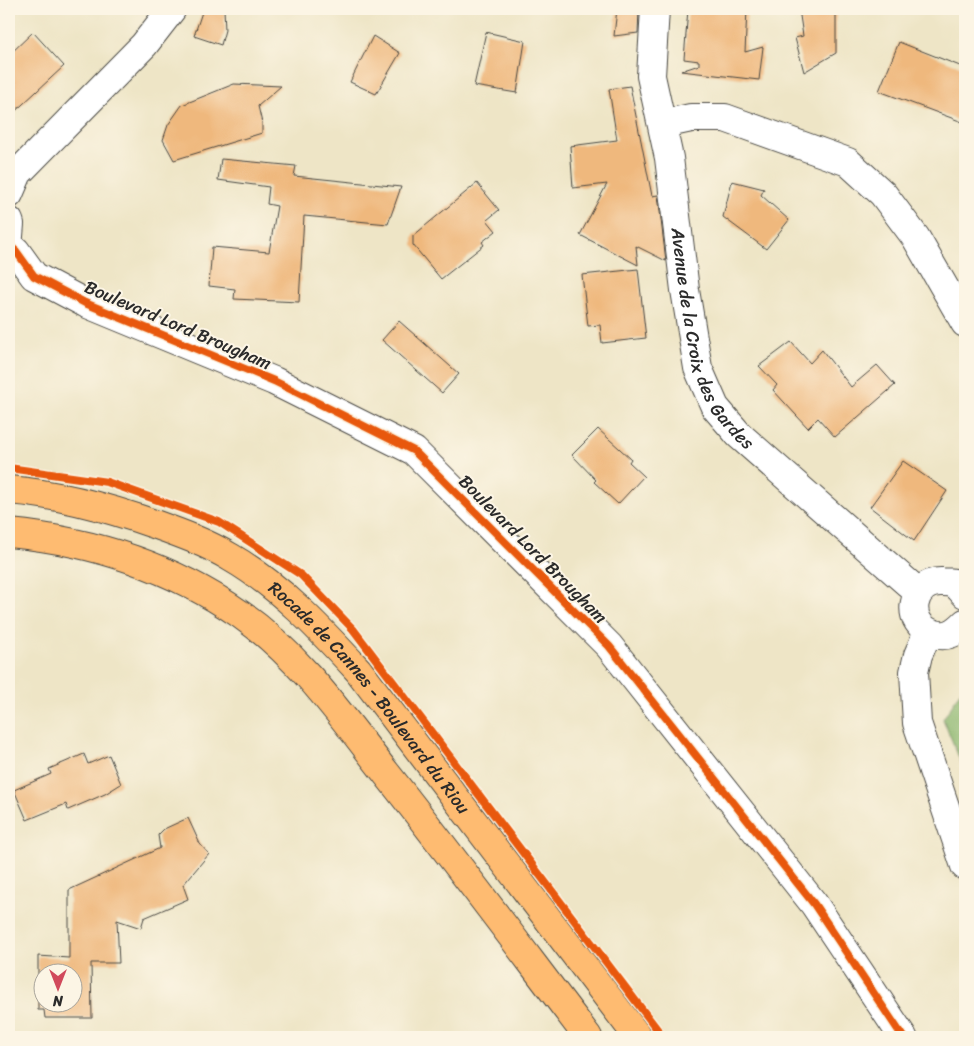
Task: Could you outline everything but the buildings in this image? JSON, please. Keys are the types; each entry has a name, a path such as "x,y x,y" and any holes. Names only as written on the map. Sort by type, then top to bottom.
{"highway":[{"name":"Rocade de Cannes - Boulevard du Riou","path":"9,490 35,492 92,504 137,518 198,540 230,557 266,581 326,635 358,670 638,1037"},
{"name":"Rocade de Cannes - Boulevard du Riou","path":"9,533 68,540 157,568 203,591 241,614 279,645 324,694 397,786 588,1037"}],"street":[{"path":"9,194 18,173 144,45 172,9"},
{"name":"Avenue de la Croix des Gardes","path":"655,9 651,76 669,158 685,290 698,368 715,408 739,435 918,592"},
{"path":"663,124 691,118 726,118 848,162 882,194 916,238 965,323"},
{"path":"9,221 9,236"},
{"name":"Boulevard Lord Brougham","path":"9,246 16,251 34,276 86,303 274,381 414,451 609,646 814,904 903,1037"},
{"path":"965,594 953,582 934,581 918,592 914,607 917,622 928,632 942,636 956,633 965,623"},
{"path":"928,632 918,655 914,672 917,723 965,866"}],"green space":[{"path":"965,684 965,772 943,719"}],"cycle path":[{"path":"9,246 16,251 34,276 85,303 274,381 414,451 609,646 814,904 903,1037"},
{"path":"9,468 107,482 219,522 301,575 353,629 663,1037"}]}
